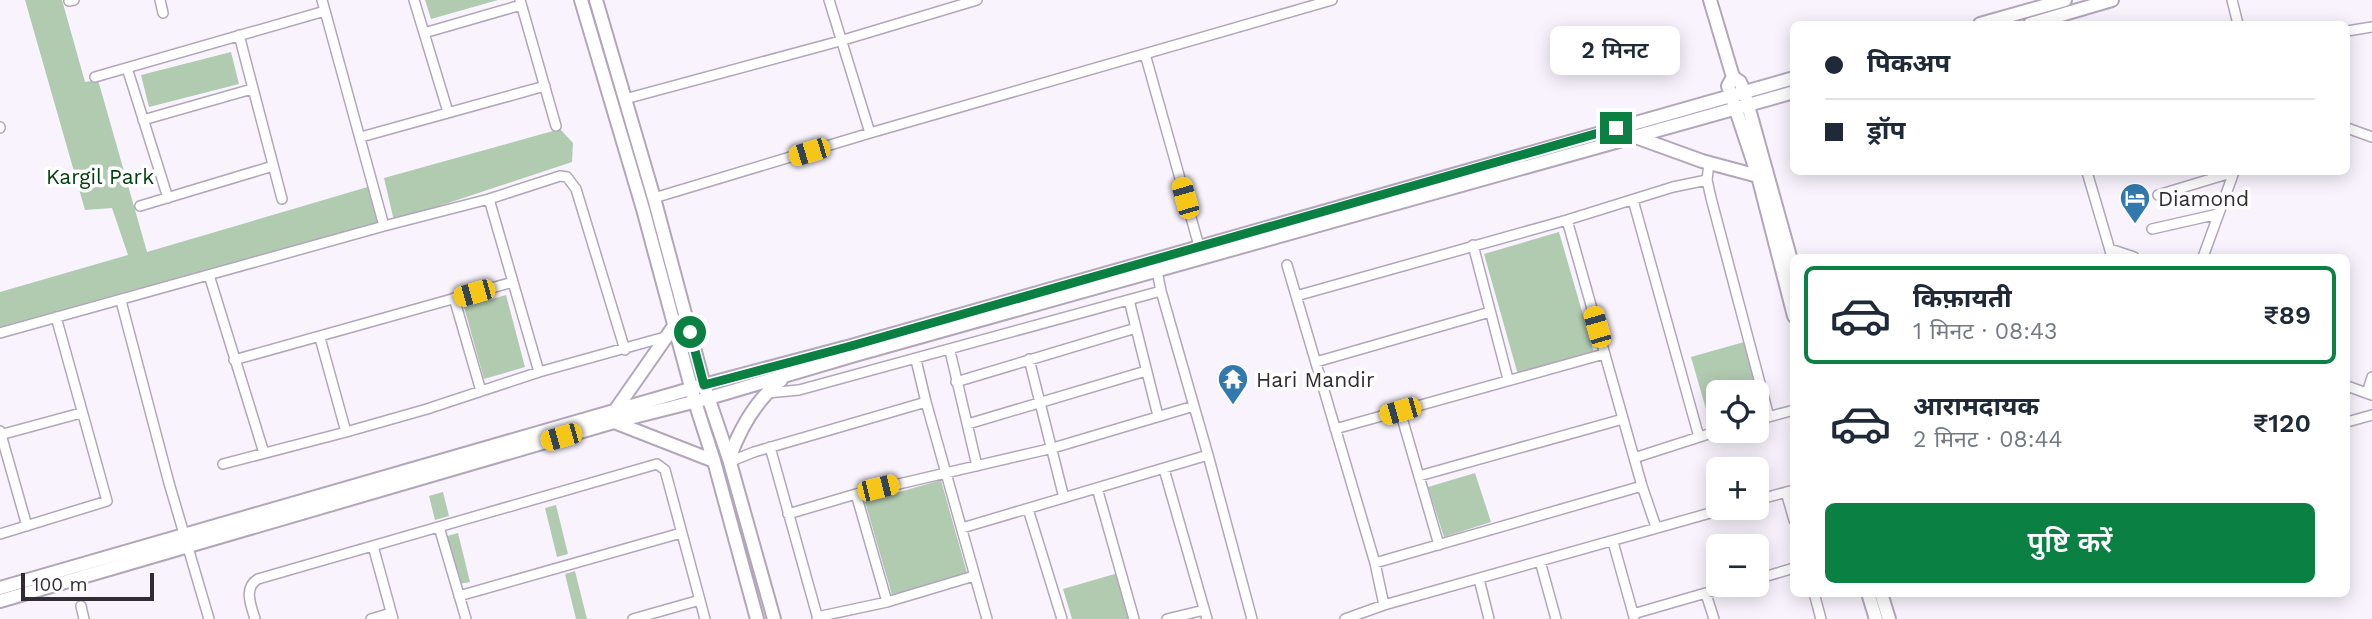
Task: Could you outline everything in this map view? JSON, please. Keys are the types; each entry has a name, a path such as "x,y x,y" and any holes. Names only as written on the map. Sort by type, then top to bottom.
{"main road":[{"path":"581,0 643,209 674,326 697,392 709,398 1156,265 1199,247 1740,100 1790,93"},
{"path":"596,0 654,198 697,392 757,619"},
{"path":"1710,0 1733,77 1741,82 1740,100 1790,300"},
{"path":"1991,21 2065,0"},
{"path":"2052,21 2112,0"},
{"path":"0,601 186,542 851,346 1633,136 1740,100 1790,80"},
{"path":"1740,100 1790,258"},
{"path":"1633,136 1709,163 1758,176"},
{"path":"614,417 674,326"},
{"path":"729,460 741,428 767,393 787,376"},
{"path":"709,398 774,619"},
{"path":"614,417 714,461"},
{"path":"0,588 186,542"},
{"path":"1869,597 1876,619"},
{"path":"1882,597 1889,619"}],"street":[{"path":"159,0 163,13"},
{"path":"322,0 384,226"},
{"path":"414,0 448,112"},
{"path":"829,0 870,133"},
{"path":"625,99 841,41 977,0"},
{"path":"654,198 1332,0"},
{"path":"2232,0 2237,21"},
{"path":"424,33 521,2 556,126"},
{"path":"95,77 325,11"},
{"path":"2350,31 2372,27"},
{"path":"239,35 282,199"},
{"path":"1145,54 1199,247"},
{"path":"127,68 167,198"},
{"path":"361,137 545,86"},
{"path":"143,120 252,89"},
{"path":"2350,129 2372,137"},
{"path":"1709,163 1707,180 1759,380"},
{"path":"140,206 273,166"},
{"path":"2088,175 2111,253"},
{"path":"2158,195 2224,175"},
{"path":"2204,254 2233,175"},
{"path":"0,333 489,199 561,176 572,181 576,189 625,350"},
{"path":"1296,296 1473,244 1567,220 1673,187 1707,180"},
{"path":"489,199 539,372"},
{"path":"1633,200 1699,437"},
{"path":"2152,229 2218,214"},
{"path":"1567,220 1656,527"},
{"path":"1473,244 1508,379"},
{"path":"1156,265 1252,619"},
{"path":"1287,265 1375,563 1384,605"},
{"path":"209,275 264,453"},
{"path":"234,360 513,282"},
{"path":"767,393 799,390 916,360 1161,291"},
{"path":"454,298 481,391"},
{"path":"1129,300 1158,416"},
{"path":"121,301 209,619"},
{"path":"1315,362 1490,312"},
{"path":"0,534 107,501 56,317"},
{"path":"957,382 1136,328"},
{"path":"223,464 346,432 539,372 666,337"},
{"path":"320,338 346,432"},
{"path":"950,351 978,466"},
{"path":"1335,429 1604,354"},
{"path":"1029,359 1042,402 1064,498"},
{"path":"916,360 987,619"},
{"path":"968,424 1146,371"},
{"path":"2350,387 2370,394 2372,377"},
{"path":"729,460 926,402"},
{"path":"788,514 856,494 1053,448 1194,406"},
{"path":"1400,411 1439,545"},
{"path":"1769,417 1790,411"},
{"path":"27,526 0,433 81,413"},
{"path":"2350,421 2372,415"},
{"path":"1419,476 1623,419"},
{"path":"1634,458 1706,435"},
{"path":"771,447 818,618 887,602 974,576"},
{"path":"962,528 1208,455"},
{"path":"255,619 249,590 253,582 657,464 665,470 705,619"},
{"path":"1164,469 1206,614 1167,619"},
{"path":"1375,563 1642,486"},
{"path":"1097,488 1134,619"},
{"path":"1769,497 1790,491"},
{"path":"856,494 887,602"},
{"path":"1028,509 1062,619"},
{"path":"1345,619 1384,605 1706,514"},
{"path":"439,527 466,619"},
{"path":"459,596 681,533"},
{"path":"1613,542 1634,616 1706,594"},
{"path":"371,619 392,616 373,546"},
{"path":"1539,561 1556,619"},
{"path":"1769,575 1790,569"},
{"path":"1479,579 1489,619"},
{"path":"1707,597 1714,619"},
{"path":"1815,597 1821,619"},
{"path":"633,619 700,600"},
{"path":"81,606 85,619"}],"green space":[{"name":"Kargil Park","path":"25,0 62,0 85,82 98,80 147,252 371,186 382,226 0,330 0,292 128,255 112,208 85,210"},
{"path":"425,0 498,0 431,19"},
{"path":"231,52 239,84 149,107 141,75"},
{"path":"560,129 573,143 572,162 394,221 384,178"},
{"path":"1559,232 1594,353 1518,375 1484,254"},
{"path":"506,295 525,367 484,379 464,307"},
{"path":"1744,342 1755,380 1706,380 1706,409 1691,357"},
{"path":"1475,473 1491,522 1444,537 1428,487"},
{"path":"941,480 967,573 892,595 865,502"},
{"path":"443,492 449,516 435,520 429,496"},
{"path":"556,505 568,554 557,557 545,508"},
{"path":"458,533 470,582 459,584 447,536"},
{"path":"575,571 587,619 576,619 565,574"},
{"path":"1118,573 1132,619 1072,619 1063,589"}],"place":[{"name":"Diamond","path":"2135,225"},
{"name":"Hari Mandir","path":"1233,406"}],"route":[{"path":"690,332 704,385 851,346 1616,128"}]}
